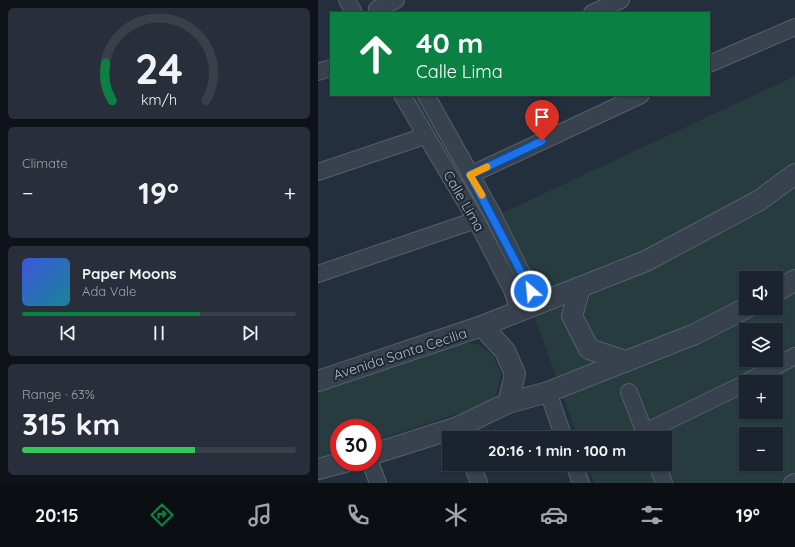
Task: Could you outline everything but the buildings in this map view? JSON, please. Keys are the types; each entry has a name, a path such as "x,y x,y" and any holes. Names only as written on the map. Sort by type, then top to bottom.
{"street":[{"path":"347,0 353,12"},
{"path":"376,7 396,0"},
{"path":"594,12 621,0"},
{"path":"710,64 795,27"},
{"path":"318,72 330,68"},
{"name":"Calle Lima","path":"403,96 476,220 512,290 518,311"},
{"name":"Calle Lima","path":"427,96 492,213 537,304"},
{"path":"470,175 640,96"},
{"path":"318,172 416,140 425,134"},
{"name":"Avenida Santa Cecilia","path":"318,381 482,326 646,261 760,200 795,174"},
{"path":"318,274 476,220"},
{"path":"783,288 795,280"},
{"path":"580,288 572,316 590,349 625,361"},
{"path":"463,431 508,403 548,392 694,334 739,312"},
{"path":"482,326 505,351 515,374 508,403"},
{"path":"759,375 795,356"},
{"path":"654,431 739,386"},
{"path":"548,392 562,431"},
{"path":"629,392 644,431"},
{"path":"382,452 442,437"},
{"path":"318,469 330,466"},
{"path":"373,471 378,483"},
{"path":"475,471 479,483"},
{"path":"577,471 581,483"},
{"path":"660,471 664,483"}],"green space":[{"path":"795,76 795,483 594,483 590,471 672,471 672,431 575,431 498,215"},
{"path":"411,96 419,96 486,211 479,215"},
{"path":"466,343 480,345 493,355 501,374 496,394 485,405 382,438 382,419 330,419 330,455 318,458 318,389"}],"slow traffic":[{"path":"482,195 470,175 487,167"}],"route":[{"path":"531,291 492,213 470,175 542,141"}]}
